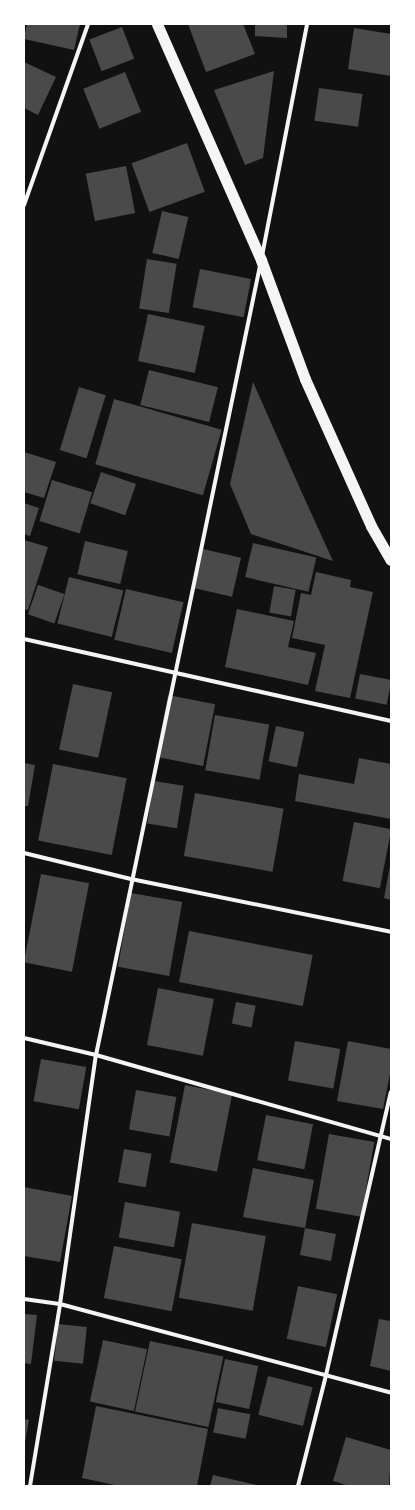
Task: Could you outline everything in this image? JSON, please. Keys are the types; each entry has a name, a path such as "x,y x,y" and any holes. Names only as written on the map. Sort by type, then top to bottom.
{"highway":[{"path":"157,24 261,260 305,379 371,526 391,560"}],"street":[{"path":"24,205 88,24"},
{"path":"30,1486 60,1304 96,1055 261,260 307,24"},
{"path":"24,639 391,721"},
{"path":"24,853 132,879 391,932"},
{"path":"24,1038 96,1055 391,1139"},
{"path":"298,1486 326,1375 391,1092"},
{"path":"24,1298 60,1304 391,1393"}],"building":[{"path":"27,24 80,24 74,50 24,39"},
{"path":"188,24 243,24 255,54 206,72"},
{"path":"255,24 287,24 287,38 255,36"},
{"path":"122,27 134,59 102,71 89,40"},
{"path":"354,28 391,34 391,76 348,69"},
{"path":"24,62 56,77 38,115 24,108"},
{"path":"274,71 263,158 245,165 214,90"},
{"path":"125,72 141,112 99,129 83,89"},
{"path":"319,88 363,94 358,127 314,121"},
{"path":"187,143 205,192 149,212 132,163"},
{"path":"126,166 135,213 95,221 86,174"},
{"path":"162,211 188,217 179,259 152,253"},
{"path":"147,259 177,264 169,313 139,308"},
{"path":"200,269 251,279 244,317 193,307"},
{"path":"148,314 205,326 195,373 138,361"},
{"path":"149,370 218,387 209,422 140,405"},
{"path":"253,382 333,561 251,534 230,484"},
{"path":"79,387 106,395 86,458 60,450"},
{"path":"114,399 222,430 203,495 95,464"},
{"path":"24,452 56,462 44,498 24,492"},
{"path":"101,472 136,484 125,515 90,503"},
{"path":"52,480 92,492 80,533 39,521"},
{"path":"24,503 39,508 30,536 24,534"},
{"path":"24,540 48,547 28,610 24,609"},
{"path":"85,541 128,551 120,584 77,574"},
{"path":"253,543 316,558 308,592 245,577"},
{"path":"203,549 241,558 232,597 194,588"},
{"path":"316,572 351,580 350,587 373,592 350,698 315,691 325,645 292,638 301,593 311,595"},
{"path":"69,577 123,591 112,637 57,624"},
{"path":"38,585 64,594 54,623 28,614"},
{"path":"274,586 296,590 291,616 269,613"},
{"path":"126,589 183,602 172,653 114,640"},
{"path":"237,609 294,621 288,647 316,653 308,685 225,667"},
{"path":"360,674 391,680 387,705 355,699"},
{"path":"73,684 112,692 98,758 59,750"},
{"path":"168,695 215,704 203,766 156,757"},
{"path":"215,715 269,725 259,780 205,770"},
{"path":"276,726 304,732 297,767 269,761"},
{"path":"359,758 391,764 391,819 295,801 299,774 354,784"},
{"path":"24,763 35,765 28,806 24,806"},
{"path":"53,764 127,778 112,855 38,841"},
{"path":"154,781 184,786 177,828 147,823"},
{"path":"195,793 284,809 273,872 184,856"},
{"path":"354,822 391,829 380,888 343,881"},
{"path":"390,866 391,867 391,900 384,898"},
{"path":"41,874 89,883 72,972 24,962"},
{"path":"131,893 182,902 169,976 118,967"},
{"path":"189,931 313,955 303,1006 179,982"},
{"path":"158,988 214,999 203,1056 147,1045"},
{"path":"236,1002 256,1006 251,1027 232,1024"},
{"path":"295,1041 340,1049 333,1088 288,1080"},
{"path":"348,1041 391,1049 391,1069 383,1109 337,1101"},
{"path":"41,1059 86,1067 79,1109 34,1101"},
{"path":"185,1085 232,1094 217,1172 170,1163"},
{"path":"136,1090 176,1097 169,1137 129,1129"},
{"path":"266,1115 313,1124 304,1169 257,1160"},
{"path":"329,1134 374,1142 361,1217 316,1209"},
{"path":"124,1149 152,1154 146,1187 118,1182"},
{"path":"253,1168 314,1180 305,1228 243,1217"},
{"path":"24,1187 72,1196 60,1262 24,1256"},
{"path":"125,1202 180,1212 174,1247 119,1237"},
{"path":"192,1223 266,1236 253,1311 179,1298"},
{"path":"305,1228 336,1234 331,1261 300,1255"},
{"path":"114,1246 182,1259 172,1311 104,1298"},
{"path":"298,1286 337,1294 326,1347 287,1339"},
{"path":"24,1314 37,1315 31,1364 24,1363"},
{"path":"379,1319 391,1321 391,1371 370,1366"},
{"path":"58,1324 87,1327 83,1364 54,1361"},
{"path":"103,1340 147,1349 134,1411 90,1402"},
{"path":"150,1341 223,1357 208,1427 135,1411"},
{"path":"225,1359 258,1366 249,1409 216,1402"},
{"path":"268,1376 313,1387 303,1426 258,1415"},
{"path":"96,1406 208,1429 197,1486 119,1486 82,1478"},
{"path":"218,1408 250,1414 246,1439 213,1433"},
{"path":"24,1419 29,1420 25,1442 24,1442"},
{"path":"346,1437 391,1450 389,1486 349,1486 333,1481"},
{"path":"213,1475 257,1485 210,1486"}]}
